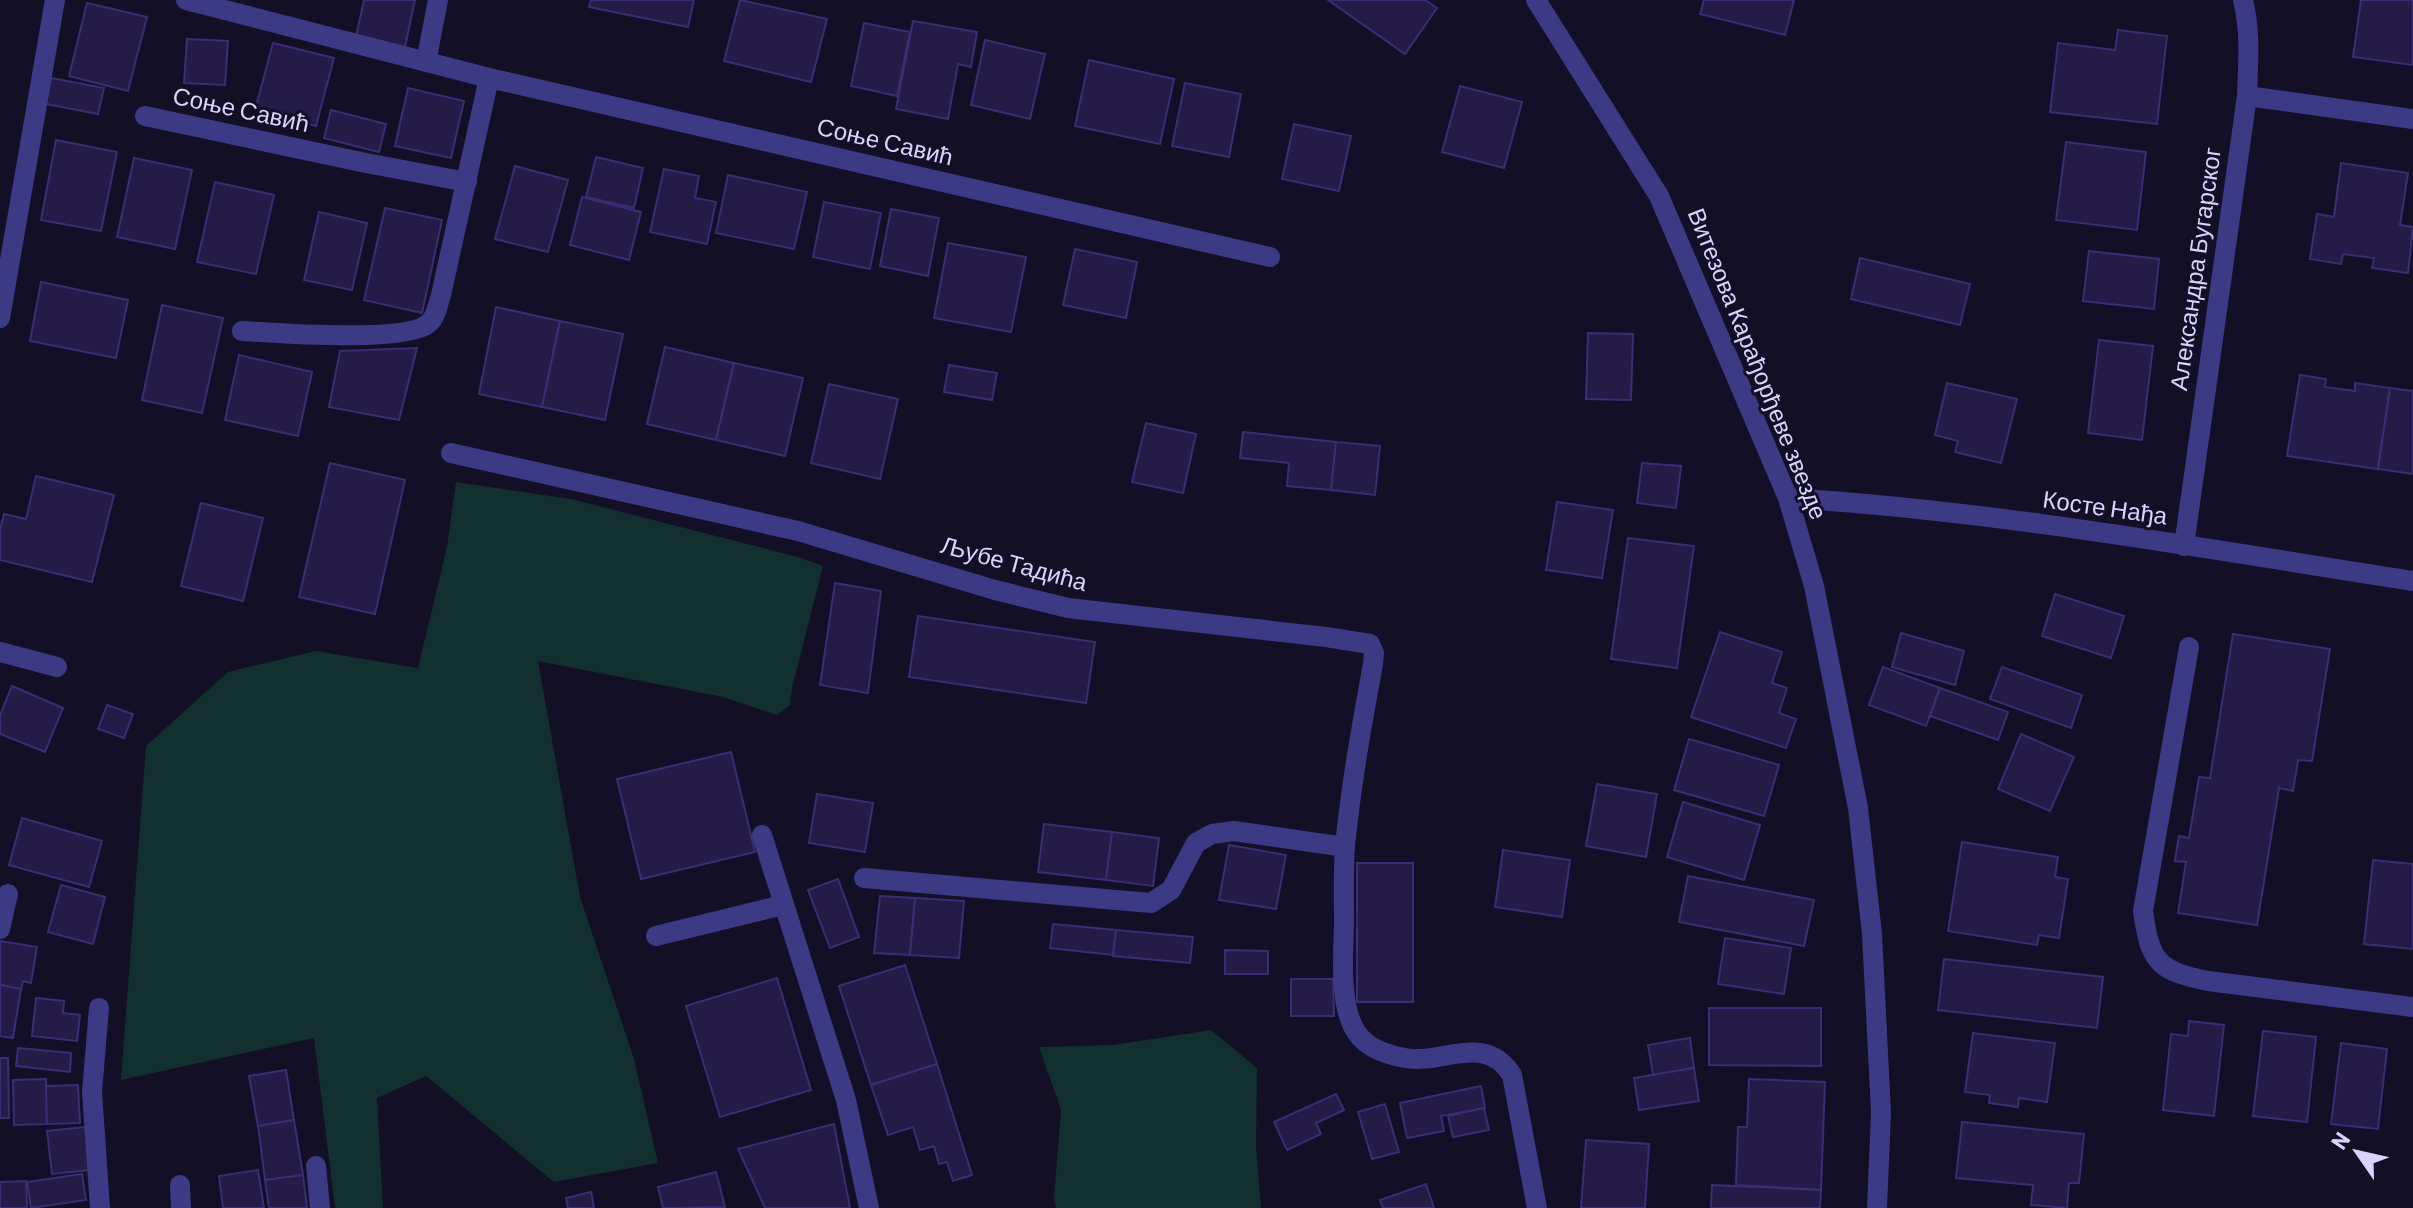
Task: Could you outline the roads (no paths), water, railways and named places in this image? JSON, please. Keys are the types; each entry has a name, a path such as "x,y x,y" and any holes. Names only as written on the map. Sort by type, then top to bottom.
{"street":[{"path":"0,318 55,0"},
{"name":"Соње Савић","path":"186,0 489,78 1270,257"},
{"path":"426,62 438,0"},
{"name":"Витезова Карађорђеве звезде","path":"1536,0 1659,196 1788,498 1814,586 1858,808 1872,934 1880,1044 1877,1208"},
{"name":"Александра Бугарског","path":"2184,546 2247,96 2249,48 2243,0"},
{"path":"242,331 378,333 420,329 432,322 441,295 489,78"},
{"path":"2247,96 2413,119"},
{"name":"Соње Савић","path":"145,116 467,182"},
{"name":"Љубе Тадића","path":"451,453 798,531 995,590 1068,608 1370,644 1374,653 1373,664 1360,733 1345,847 1343,966 1348,1017 1357,1034 1377,1049 1404,1058 1484,1052 1505,1064 1512,1075 1537,1208"},
{"name":"Косте Нађа","path":"1788,498 1879,504 2413,581"},
{"path":"2189,647 2143,911 2147,943 2158,963 2179,975 2208,981 2413,1007"},
{"path":"0,652 57,667"},
{"path":"864,878 1151,903 1171,890 1196,843 1212,834 1234,831 1345,847"},
{"path":"762,835 846,1100 869,1208"},
{"path":"0,929 8,894"},
{"path":"656,936 783,905"},
{"path":"99,1008 92,1092 100,1208"},
{"path":"316,1166 320,1208"},
{"path":"180,1185 181,1208"}]}
